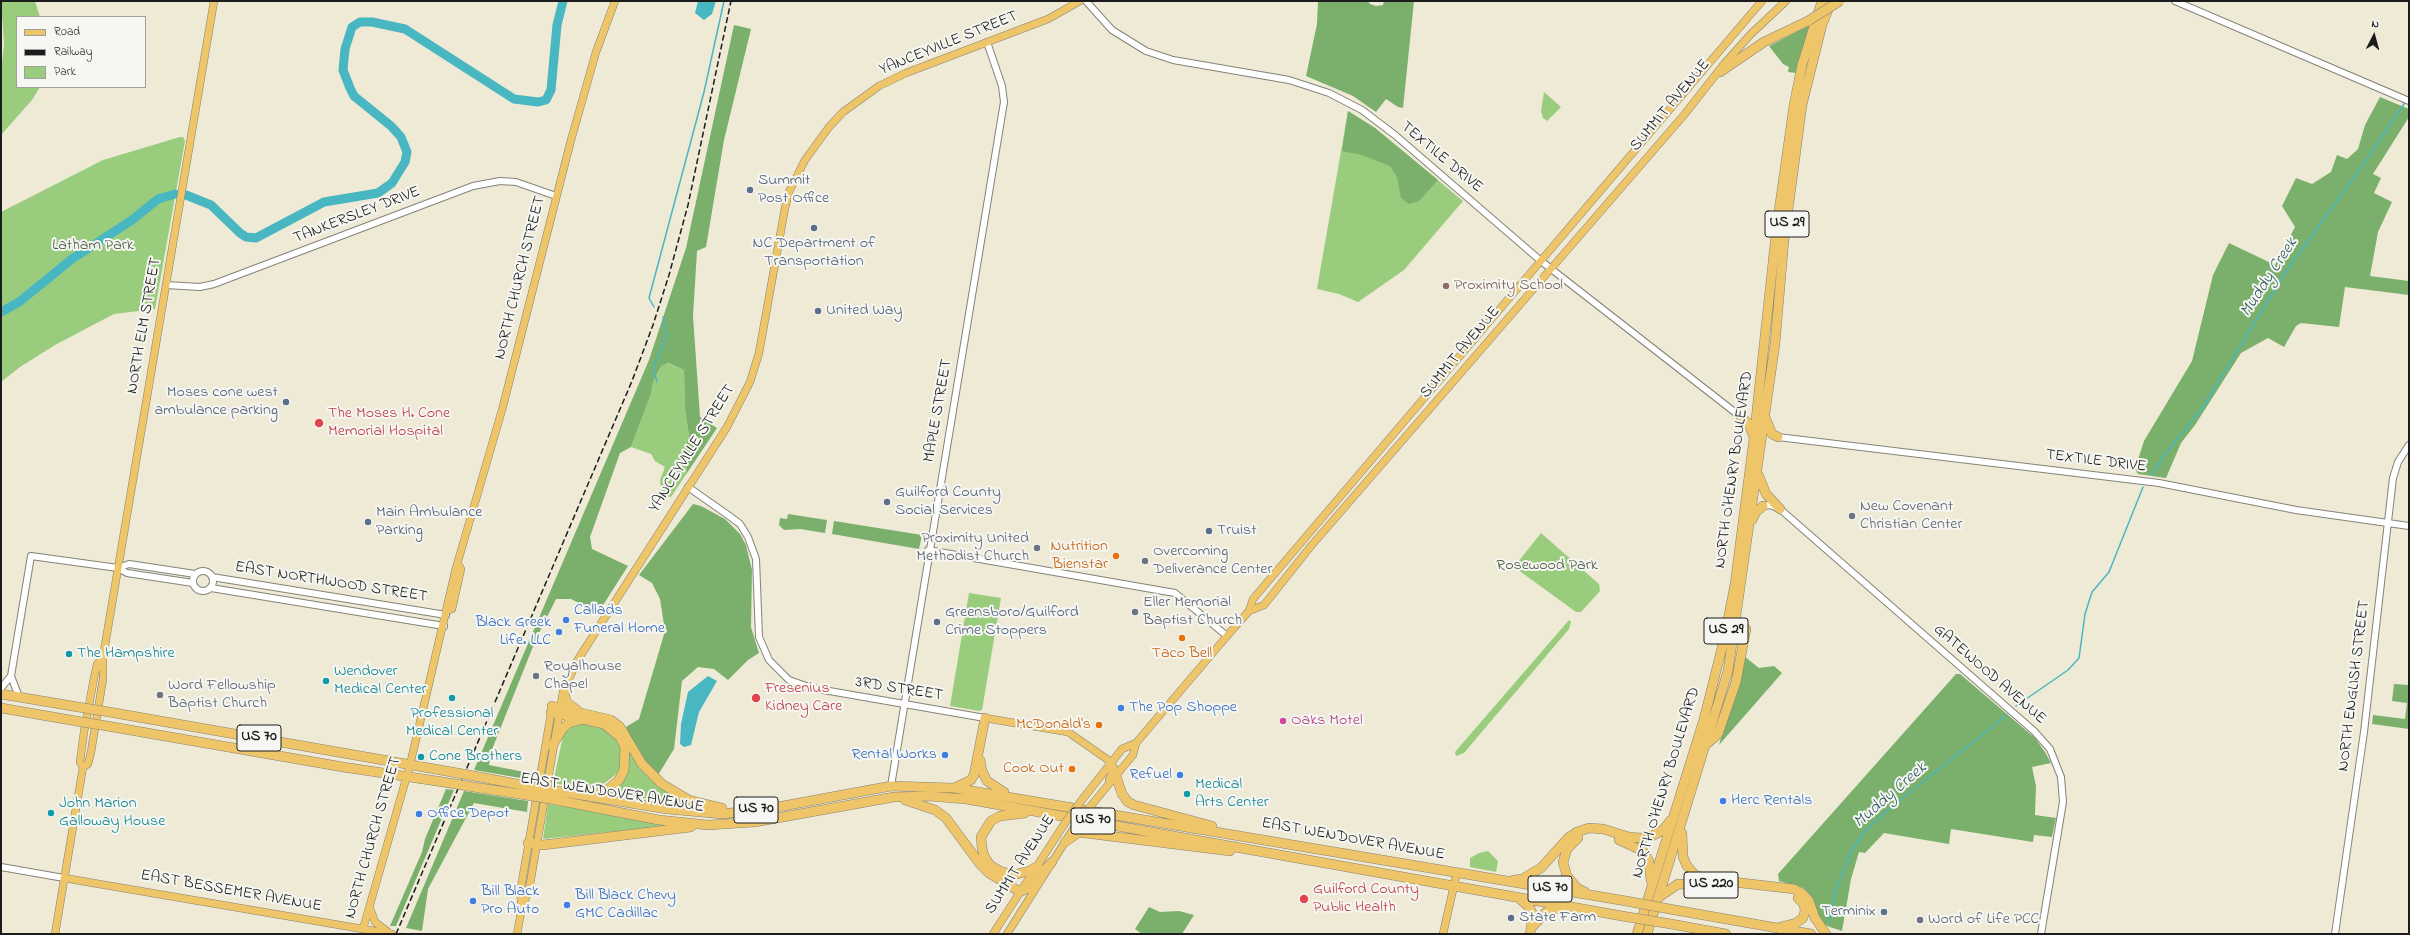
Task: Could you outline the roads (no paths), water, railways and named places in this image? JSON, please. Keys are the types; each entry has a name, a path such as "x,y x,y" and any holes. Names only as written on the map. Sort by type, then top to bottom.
{"highway":[{"name":"NORTH O'HENRY BOULEVARD","path":"1637,934 1704,719 1724,640 1735,584 1759,404 1777,225 1794,105 1802,65 1822,1"},
{"name":"NORTH O'HENRY BOULEVARD","path":"1647,934 1707,744 1728,671 1775,344 1784,240 1802,105 1822,26 1832,1"},
{"path":"1720,72 1764,42 1808,21 1840,1"},
{"path":"1741,417 1753,413 1759,404"},
{"path":"1760,450 1767,442 1778,437 1768,428 1765,415"},
{"path":"1741,417 1748,423 1754,438"},
{"path":"1758,468 1762,489 1780,509"},
{"path":"1750,525 1756,512 1763,506"},
{"path":"1707,744 1718,734 1736,682 1746,628"},
{"path":"564,688 568,704 582,716 604,724 613,730 625,747 624,770 619,780 608,789 590,797"},
{"name":"US 70","path":"1,694 19,697"},
{"name":"EAST WENDOVER AVENUE","path":"19,697 590,797 667,809 722,814 746,812 890,786 954,788 1457,872 1811,934"},
{"name":"EAST WENDOVER AVENUE","path":"1,708 406,777 556,800 659,820 708,825 755,822 894,797 928,796 966,799 1452,884 1726,934"},
{"path":"555,710 611,720 620,727 633,751 651,775 676,794 708,806 746,812"},
{"path":"552,746 558,734 569,722 582,716"},
{"path":"954,788 971,780 980,754 985,718"},
{"path":"980,754 982,771 987,781 996,789 1014,797"},
{"path":"1116,776 1122,794 1134,805 1267,840"},
{"path":"872,800 886,794 890,786"},
{"path":"894,797 924,806 946,818 980,864 989,873 1020,892 1028,888 1052,862"},
{"path":"1038,866 1029,871 1013,875 1000,871 990,865 984,856 981,837 991,821 1000,816 1040,812"},
{"path":"1506,881 1522,879 1533,874 1541,868 1568,838 1577,832 1589,828 1603,829 1629,837 1640,838 1652,836 1663,830 1672,818"},
{"path":"1682,824 1683,857 1687,866 1695,875 1707,879 1768,888 1794,889 1803,894 1809,901 1815,918 1826,934"},
{"path":"532,843 543,845 708,825"},
{"path":"1065,842 1078,833 1085,833 1262,855 1291,857"},
{"path":"1594,896 1577,888 1567,876 1564,862 1567,849 1584,834 1608,836 1633,845 1643,851 1649,861 1651,889"},
{"path":"1318,861 1352,861 1372,865 1378,859"},
{"name":"US 220","path":"1658,898 1666,890 1678,884 1689,883 1768,888 1793,895 1804,904 1805,914 1800,920 1777,928"},
{"path":"1516,896 1530,908 1533,915 1530,931"},
{"path":"1530,931 1546,912 1568,906"}],"main road":[{"name":"NORTH ELM STREET","path":"55,934 83,767 88,764 102,687 102,657 214,1"},
{"name":"NORTH CHURCH STREET","path":"363,931 410,765 458,564 502,410 556,196 596,52 614,1"},
{"name":"YANCEYVILLE STREET","path":"532,843 555,710 577,661 739,407 754,372 789,192 816,144 843,112 879,86 906,73 1048,19 1080,1"},
{"name":"SUMMIT AVENUE","path":"1007,934 1075,826 1093,802 1133,755 1136,743 1249,611 1253,599 1762,1"},
{"name":"SUMMIT AVENUE","path":"1249,611 1264,605 1311,546 1712,82 1724,64 1751,34 1786,1"},
{"path":"1702,73 1712,82"},
{"name":"YANCEYVILLE STREET","path":"518,934 522,907 520,892 532,843 552,746 555,710"},
{"name":"3RD STREET","path":"985,718 1068,732 1111,762"},
{"name":"SUMMIT AVENUE","path":"992,934 1081,801 1122,748 1136,743"},
{"path":"1105,788 1114,768 1111,762"},
{"path":"1443,934 1452,884 1457,872"},
{"name":"EAST BESSEMER AVENUE","path":"64,878 363,931 391,934"},
{"path":"370,907 374,922 391,934"}],"street":[{"name":"TEXTILE DRIVE","path":"1086,1 1112,30 1146,51 1174,60 1289,80 1330,93 1362,110 1395,136 1541,260 1741,417"},
{"path":"2175,1 2409,101"},
{"name":"MAPLE STREET","path":"890,786 928,550 1004,102 1002,86 987,42"},
{"name":"TANKERSLEY DRIVE","path":"166,285 200,287 214,284 473,186 500,181 516,182 556,196"},
{"name":"TEXTILE DRIVE","path":"1778,437 2146,481 2296,510 2409,526"},
{"name":"NORTH ENGLISH STREET","path":"2335,934 2364,732 2387,523 2395,469 2409,445"},
{"name":"3RD STREET","path":"688,487 740,524 753,546 758,577 759,637 764,650 777,669 790,680 812,688 985,718"},
{"path":"1763,506 1770,505 1780,509"},
{"name":"GATEWOOD AVENUE","path":"1780,509 2034,731 2050,749 2061,777 2063,802 2041,934"},
{"path":"928,550 1176,593 1227,636"},
{"path":"19,697 11,676 31,556 118,568"},
{"name":"EAST NORTHWOOD STREET","path":"118,568 129,564 195,574 204,571 212,577 447,613"},
{"name":"EAST NORTHWOOD STREET","path":"118,568 127,573 193,583 200,591 211,588 444,626"},
{"path":"193,583 195,574"},
{"name":"EAST NORTHWOOD STREET","path":"211,588 212,577"},
{"path":"1,688 11,676"},
{"path":"1,867 64,878"}],"water":[{"path":"698,1 716,1 712,14 704,20 695,13"},
{"path":"708,676 717,681 699,712 691,745 684,747 680,744 681,724 688,692"}],"waterway":[{"path":"186,195 211,205 240,233 246,237 256,238 324,202 378,193 392,183 405,162 407,152 401,137 391,126 354,96 350,88 343,70 345,49 352,27 360,22 372,22 405,29 514,99 538,102 546,100 551,90 557,25 563,1"},
{"path":"654,307 649,298 704,92 724,1"},
{"name":"Muddy Creek","path":"2152,475 2163,457 2203,407 2285,273 2365,162 2406,101"},
{"path":"1,312 19,302 72,259 132,220 158,199 175,194"},
{"path":"657,382 653,368 667,335 663,317"},
{"name":"Muddy Creek","path":"2016,706 2068,670 2079,658 2085,614 2092,592 2109,572 2143,487"},
{"name":"Muddy Creek","path":"1829,921 1836,889 1851,852 1863,833 1889,809 2007,715"}],"railway":[{"path":"396,934 632,381 653,325 669,275 688,205 731,1"}],"place":[{"name":"Summit Post Office","path":"750,190"},
{"name":"NC Department of Transportation","path":"814,228"},
{"name":"Proximity School","path":"1446,286"},
{"name":"United Way","path":"818,311"},
{"name":"Moses cone west ambulance parking","path":"286,402"},
{"name":"The Moses H. Cone Memorial Hospital","path":"319,423"},
{"name":"Guilford County Social Services","path":"887,502"},
{"name":"New Covenant Christian Center","path":"1852,516"},
{"name":"Main Ambulance Parking","path":"368,522"},
{"name":"Truist","path":"1209,531"},
{"name":"Proximity United Methodist Church","path":"1037,548"},
{"name":"Nutrition Bienstar","path":"1116,556"},
{"name":"Overcoming Deliverance Center","path":"1145,561"},
{"name":"Eller Memorial Baptist Church","path":"1135,612"},
{"name":"Callads Funeral Home","path":"566,620"},
{"name":"Greensboro/Guilford Crime Stoppers","path":"937,622"},
{"name":"Black Greek Life. LLC","path":"559,632"},
{"name":"Taco Bell","path":"1182,638"},
{"name":"The Hampshire","path":"69,654"},
{"name":"Royalhouse Chapel","path":"536,676"},
{"name":"Wendover Medical Center","path":"326,681"},
{"name":"Word Fellowship Baptist Church","path":"160,695"},
{"name":"Professional Medical Center","path":"452,698"},
{"name":"Fresenius Kidney Care","path":"756,698"},
{"name":"The Pop Shoppe","path":"1121,708"},
{"name":"Oaks Motel","path":"1283,721"},
{"name":"McDonald's","path":"1099,725"},
{"name":"Rental Works","path":"945,755"},
{"name":"Cone Brothers","path":"421,757"},
{"name":"Cook Out","path":"1072,769"},
{"name":"Refuel","path":"1180,775"},
{"name":"Medical Arts Center","path":"1187,794"},
{"name":"Herc Rentals","path":"1723,801"},
{"name":"John Marion Galloway House","path":"51,813"},
{"name":"Office Depot","path":"419,814"},
{"name":"Guilford County Public Health","path":"1304,899"},
{"name":"Bill Black Pro Auto","path":"473,901"},
{"name":"Bill Black Chevy GMC Cadillac","path":"567,905"},
{"name":"Terminix","path":"1884,912"},
{"name":"State Farm","path":"1511,918"},
{"name":"Word of Life PCC","path":"1920,920"}],"park label":[{"name":"Latham Park","path":"93,246"},
{"name":"Rosewood Park","path":"1547,566"}]}
